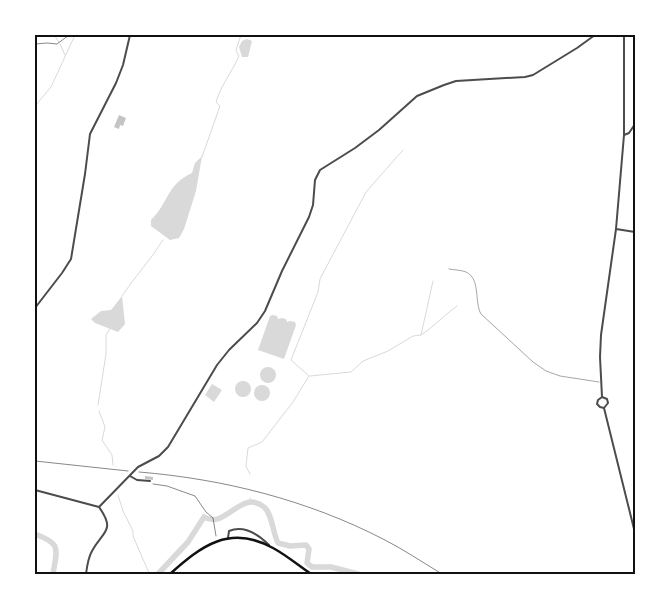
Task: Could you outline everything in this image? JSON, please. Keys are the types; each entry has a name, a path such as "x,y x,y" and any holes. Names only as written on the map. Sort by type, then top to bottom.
{"main road":[{"path":"170,574 195,552 217,541 228,538 247,538 271,547 311,574"}],"street":[{"path":"35,308 71,259 90,134 116,83 123,65 130,35"},
{"path":"99,507 140,465 159,456 168,447 217,365 229,350 257,323 265,311 282,271 309,217 313,205 315,180 320,170 379,130 417,96 444,84 456,81 533,75 595,35"},
{"path":"602,397 601,335 616,229 624,135 624,35"},
{"path":"624,135 629,133 635,124"},
{"path":"616,229 635,232"},
{"path":"602,397 608,401 607,406 604,408"},
{"path":"602,397 598,400 597,404 604,408"},
{"path":"604,408 635,533"},
{"path":"130,476 137,480 150,482"},
{"path":"35,490 99,507 107,520 108,528 92,551 86,574"},
{"path":"228,538 229,531 236,529 246,530 261,538 271,547"}],"lane":[{"path":"450,269 469,274 475,283 478,308 481,314 540,368 560,376 601,382"}],"path":[{"path":"35,44 56,44 69,35"},
{"path":"35,461 216,482 264,492 346,521 384,539 442,574"},
{"path":"150,482 151,484 167,486 195,496 213,519 217,541"}],"shaded area":[{"path":"247,39 252,41 248,57 242,57 239,47 242,41"},
{"path":"202,156 196,191 184,229 179,238 170,240 151,226 151,220 177,183 192,173 195,163"},
{"path":"122,296 125,324 118,332 95,323 91,319 101,311 111,310"},
{"path":"270,316 277,316 278,319 286,319 287,322 295,322 296,325 284,359 258,350"},
{"path":"265,367 271,367 276,372 274,381 265,383 260,378 260,372"},
{"path":"240,381 246,381 251,386 249,395 240,397 235,392 235,386"},
{"path":"212,384 222,390 214,402 205,395"},
{"path":"259,385 265,385 270,390 268,399 259,401 254,396 254,390"}],"building":[{"path":"119,115 126,118 123,126 120,125 119,129 114,127"},
{"path":"145,476 153,477 153,480 145,479"}],"waterway":[{"path":"54,35 59,42"},
{"path":"35,106 51,87 75,35"},
{"path":"202,157 220,106 216,102 218,96 239,56 236,50 241,35"},
{"path":"60,44 65,55"},
{"path":"250,474 246,466 248,448 262,442 293,402 309,376 291,360 318,292 320,279 366,192 403,150"},
{"path":"122,296 163,240"},
{"path":"310,376 351,372 363,361 388,351 413,336 421,335 433,281"},
{"path":"421,335 457,306"},
{"path":"98,405 106,354 106,335 110,328"},
{"path":"99,411 105,427 102,440 112,455 113,465"},
{"path":"118,495 123,511 133,531 133,536 149,573 152,574"},
{"path":"158,574 188,542 204,517 212,520 219,518 248,502 256,503 267,510 278,543 290,546 306,545 309,549 307,563 312,567 331,567 358,574"},
{"path":"35,534 50,541 56,548 53,574"}]}
